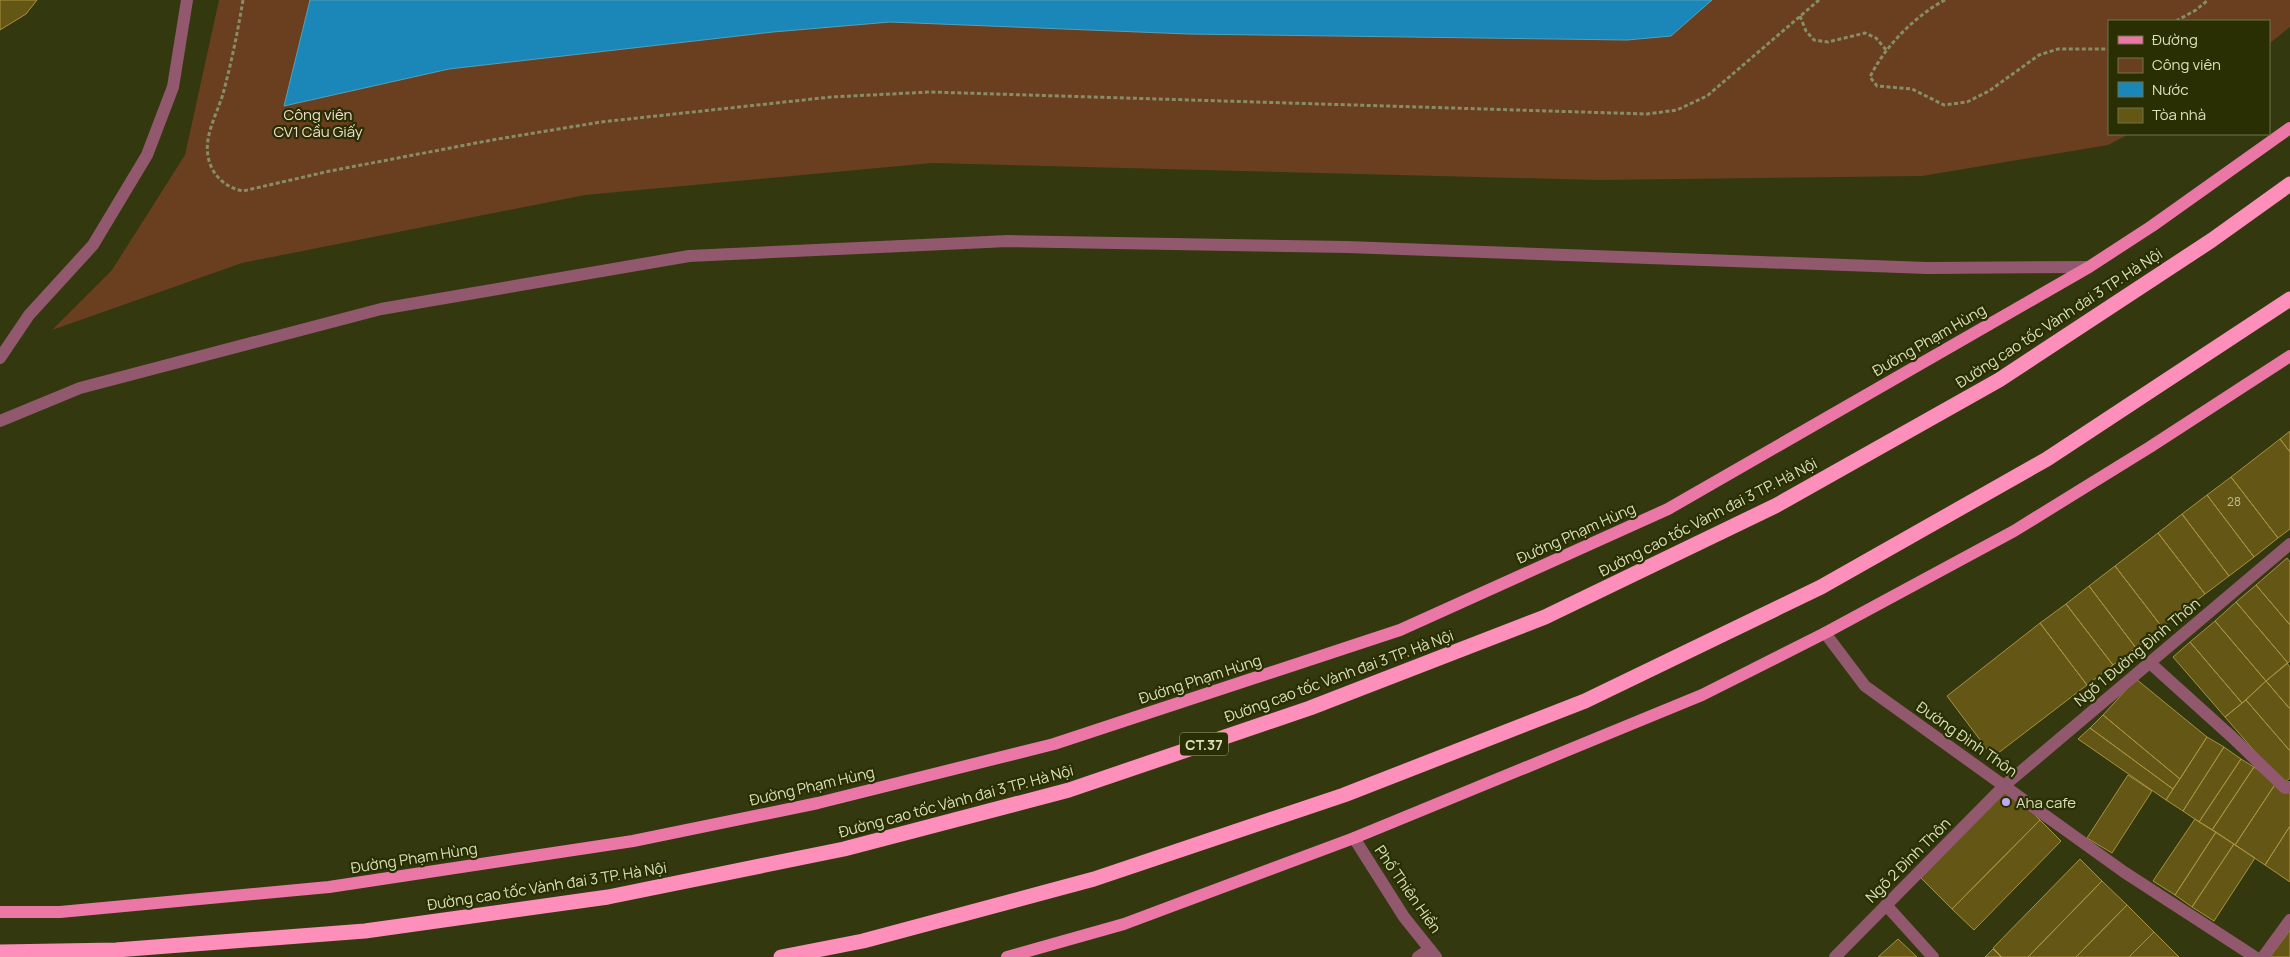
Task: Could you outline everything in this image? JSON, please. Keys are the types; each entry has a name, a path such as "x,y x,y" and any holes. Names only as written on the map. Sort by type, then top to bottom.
{"highway":[{"name":"Đường cao tốc Vành đai 3 TP. Hà Nội","path":"0,952 116,950 365,931 608,897 844,849 1068,790 1310,708 1545,617 1777,505 1999,380 2212,240 2290,184"},
{"path":"781,957 863,941 1094,879 1344,795 1585,701 1821,587 2047,459 2290,299"}],"main road":[{"name":"Đường Phạm Hùng","path":"0,912 60,912 329,887 632,841 818,803 1054,744 1400,630 1668,510 2089,267 2152,226 2290,128"},
{"path":"1007,957 1124,924 1354,838 1702,694 1825,633 2014,530 2150,447 2290,356"}],"street":[{"path":"0,358 29,315 93,245 147,155 173,87 187,0"},
{"path":"0,421 80,388 381,309 689,256 1008,241 1347,247 1927,268 2089,267"},
{"name":"Ngõ 1 Đường Đình Thôn","path":"2005,786 2290,544"},
{"name":"Đường Đình Thôn","path":"1825,633 1864,686 2124,872 2255,957"},
{"path":"2150,663 2285,788 2290,787"},
{"name":"Ngõ 2 Đình Thôn","path":"1835,957 2005,786"},
{"name":"Phố Thiên Hiền","path":"1354,838 1404,917 1433,953"},
{"path":"1886,905 1933,957"},
{"path":"2263,957 2290,920"},
{"path":"1418,957 1433,953"}],"path":[{"path":"243,0 224,92 208,135 208,157 216,176 231,189 243,191 330,171 492,140 601,122 831,97 930,92 1647,114 1677,110 1707,96 1819,0"},
{"path":"1945,0 1929,8 1906,30 1877,63 1870,77 1877,86 1912,89 1927,99 1944,105 1967,102 1989,90 2039,55 2058,49 2108,49"},
{"path":"2178,20 2196,10 2208,0"},
{"path":"1800,16 1806,30 1814,40 1828,42 1865,33 1876,38 1887,51"}],"green space":[{"name":"Công viên CV1 Cầu Giấy","path":"219,0 2290,0 2290,27 2270,43 2270,20 2108,20 2108,135 2127,135 2108,145 1922,176 1598,180 932,163 585,195 242,263 52,330 112,270 185,155"}],"water":[{"path":"310,0 1712,0 1671,36 1627,40 1188,34 890,22 773,32 449,69 284,106"}],"building":[{"path":"0,0 37,0 26,14 0,30"},
{"path":"2290,431 2290,452 2280,439"},
{"path":"2280,439 2290,452 2290,529 2278,538 2231,477"},
{"path":"2231,477 2278,538 2254,557 2207,495"},
{"path":"2207,495 2254,557 2229,576 2182,514"},
{"path":"2182,514 2229,576 2205,594 2158,533"},
{"path":"2158,533 2205,594 2162,627 2115,566"},
{"path":"2287,558 2290,562 2290,625 2256,585"},
{"path":"2115,566 2162,627 2136,648 2089,586"},
{"path":"2256,585 2290,625 2290,661 2288,663 2236,602"},
{"path":"2089,586 2136,648 2113,665 2066,604"},
{"path":"2236,602 2288,663 2266,681 2215,621"},
{"path":"2066,604 2113,665 2087,685 2040,623"},
{"path":"2215,621 2266,681 2242,703 2190,642"},
{"path":"2040,623 2087,685 1993,757 1947,696"},
{"path":"2190,642 2242,703 2225,717 2173,657"},
{"path":"2287,663 2290,667 2290,709 2266,681"},
{"path":"2136,679 2207,737 2180,779 2103,715"},
{"path":"2266,681 2290,709 2290,751 2246,700"},
{"path":"2246,700 2290,751 2290,778 2283,784 2225,717"},
{"path":"2103,715 2180,779 2173,789 2090,728"},
{"path":"2090,728 2173,789 2166,800 2078,739"},
{"path":"2207,737 2224,747 2183,811 2166,800"},
{"path":"2224,747 2241,759 2199,822 2183,811"},
{"path":"2241,759 2254,767 2212,830 2199,822"},
{"path":"2254,767 2276,783 2235,845 2212,830"},
{"path":"2128,775 2152,791 2112,853 2087,838"},
{"path":"2276,783 2290,792 2290,826 2265,865 2235,845"},
{"path":"2008,788 2040,820 1952,909 1921,878"},
{"path":"2195,819 2216,832 2175,895 2153,881"},
{"path":"2040,820 2061,841 1974,930 1952,909"},
{"path":"2290,826 2290,882 2265,865"},
{"path":"2216,832 2234,844 2192,907 2175,895"},
{"path":"2234,844 2255,858 2214,921 2192,907"},
{"path":"2080,859 2102,881 2028,957 2002,957 1993,948"},
{"path":"2102,881 2127,905 2076,957 2028,957"},
{"path":"2127,905 2154,932 2129,957 2076,957"},
{"path":"2290,930 2290,957 2270,957"},
{"path":"2154,932 2179,957 2129,957"},
{"path":"1898,939 1917,957 1878,957"},
{"path":"1993,949 2001,957 1985,957"}],"place":[{"name":"Aha cafe","path":"2006,802"}]}
